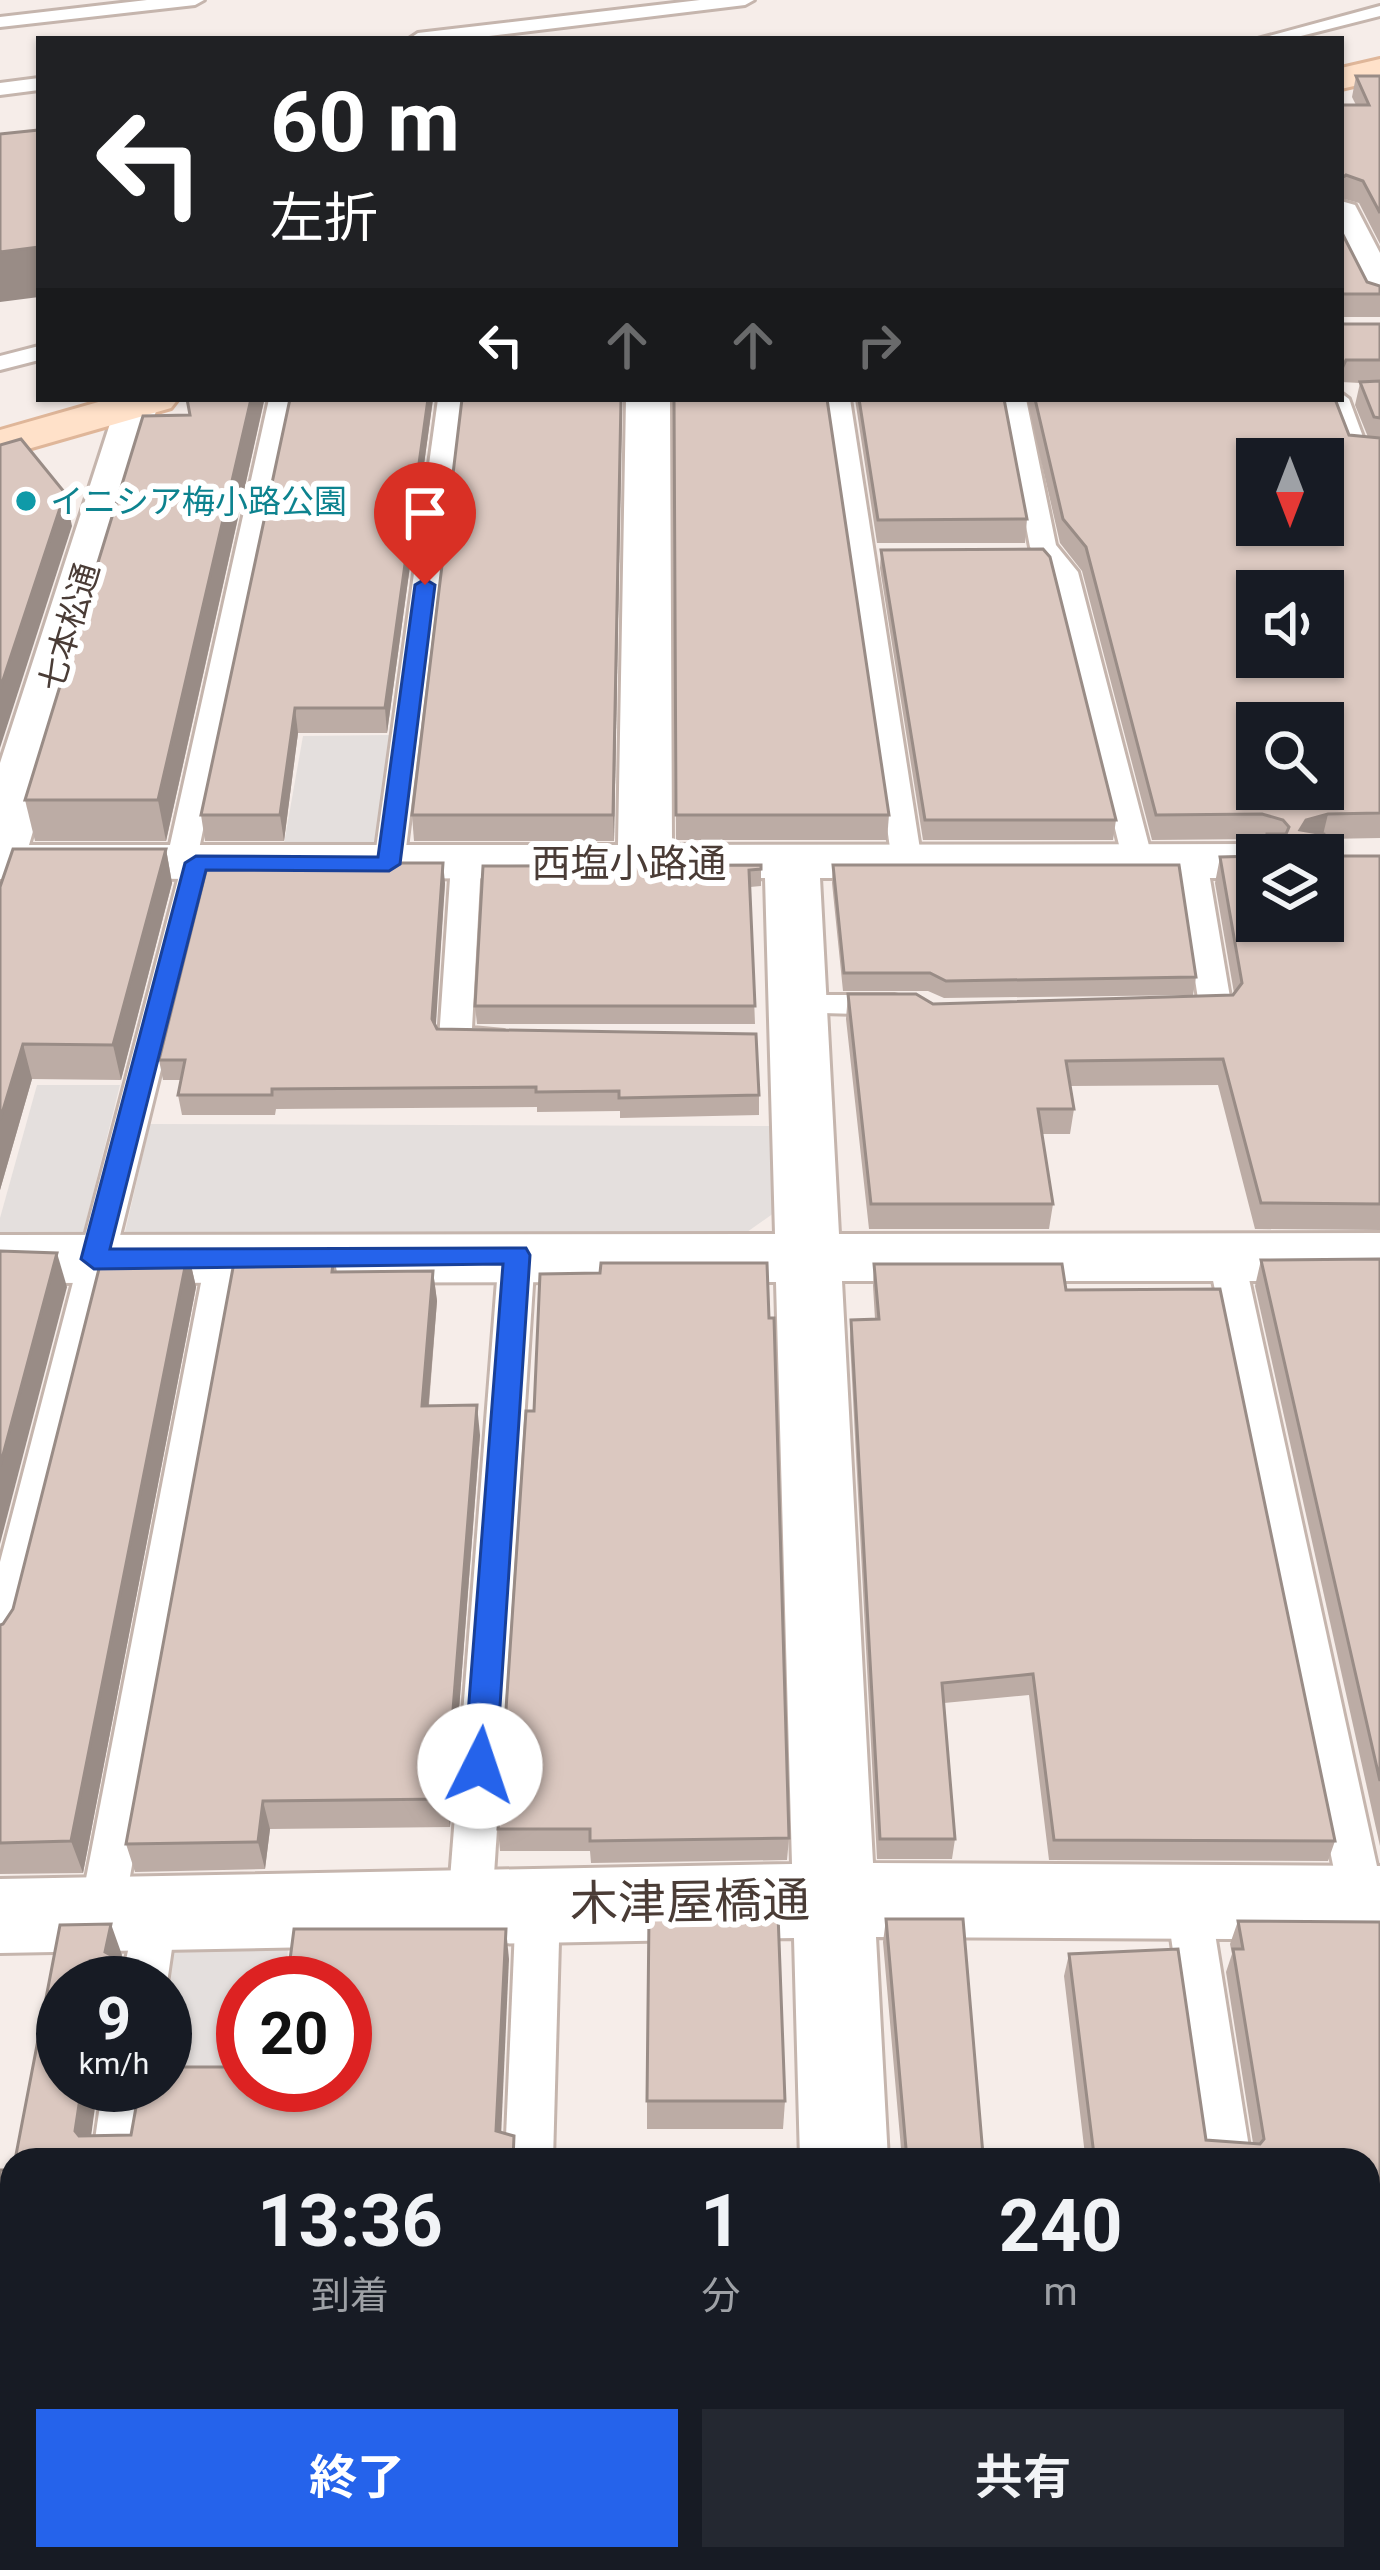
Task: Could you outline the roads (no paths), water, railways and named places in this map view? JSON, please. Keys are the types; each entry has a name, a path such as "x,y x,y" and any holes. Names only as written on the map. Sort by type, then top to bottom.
{"street":[{"path":"1344,78 1380,69"},
{"path":"1344,217 1369,250 1380,293"},
{"path":"0,444 146,402"},
{"name":"七本松通","path":"0,849 146,402"},
{"path":"645,864 648,402"},
{"name":"西塩小路通","path":"0,862 1236,861"},
{"path":"792,864 790,1027 807,1255 843,2148"},
{"path":"0,1259 1380,1257"},
{"name":"木津屋橋通","path":"0,1916 133,1938 504,1905 832,1900 1372,1903"}],"lane":[{"path":"0,22 196,0"},
{"path":"443,36 745,0"},
{"path":"1279,36 1380,11"},
{"path":"0,89 36,84"},
{"path":"0,363 36,354"},
{"path":"1346,395 1357,452 1380,452"},
{"path":"0,1640 189,863 280,402"},
{"path":"389,864 450,402"},
{"path":"839,402 874,556 907,862"},
{"path":"1014,402 1034,555 1065,572 1216,1009 1144,1010"},
{"path":"466,864 455,1039 524,1039"},
{"path":"790,1027 928,1005"},
{"path":"517,1255 504,1905 528,2148"},
{"path":"1226,1256 1372,1903"},
{"path":"133,1938 224,1257"},
{"path":"1188,1902 1224,2148"},
{"path":"118,2148 124,2112"}],"place":[{"name":"イニシア梅小路公園","path":"26,501"}]}
